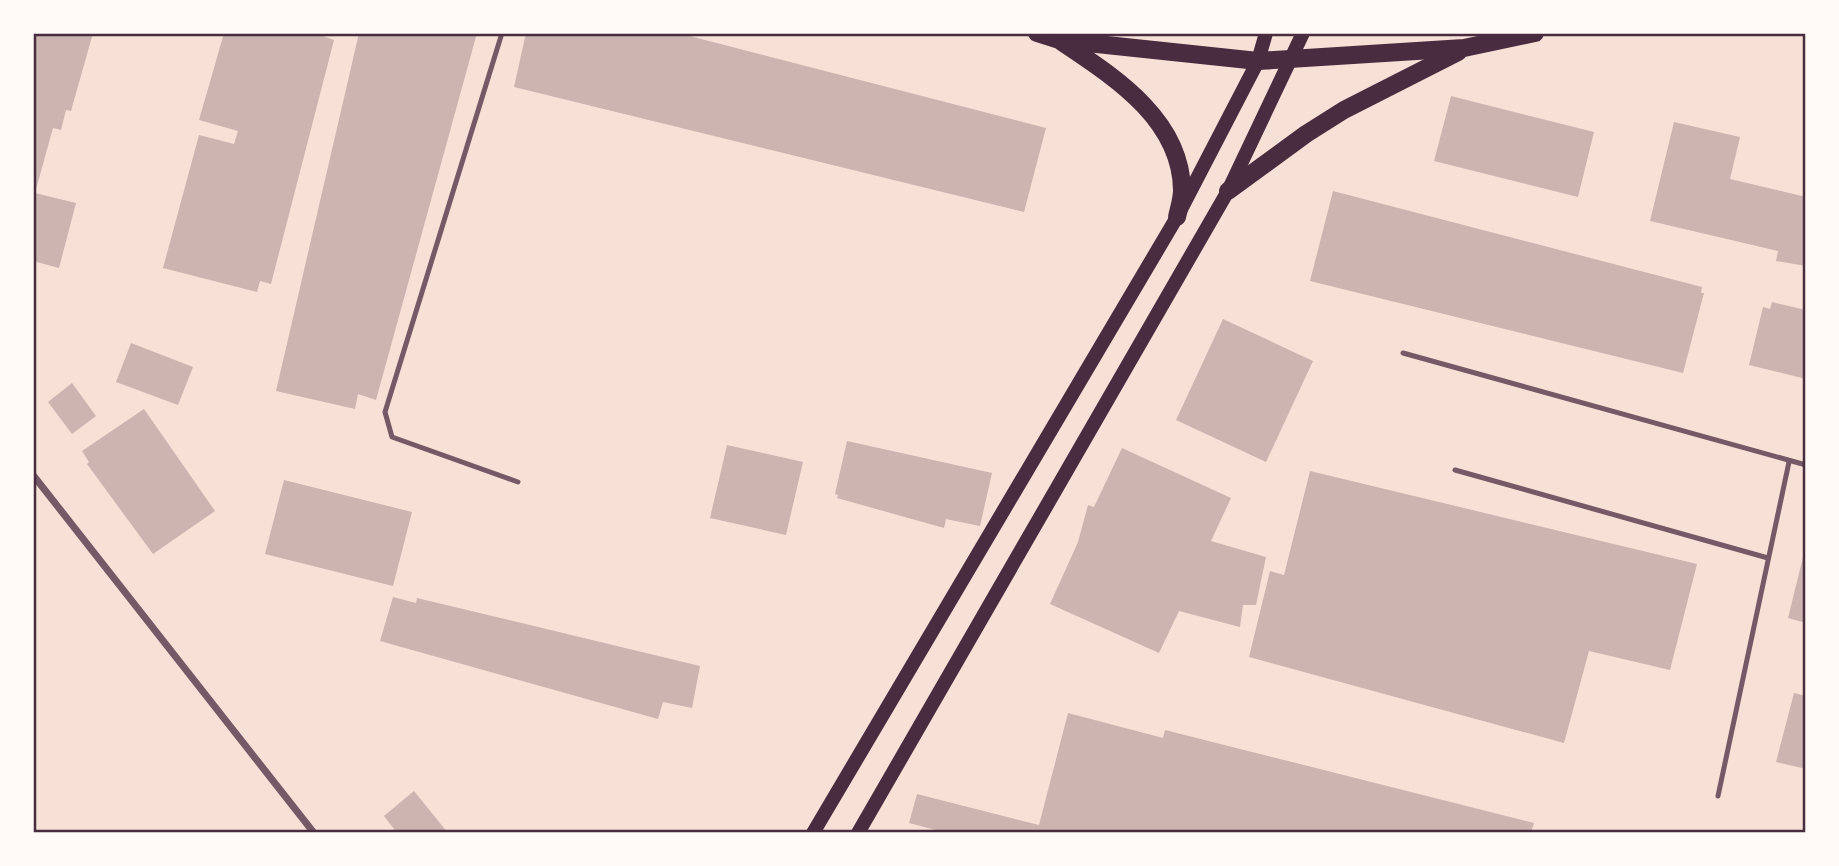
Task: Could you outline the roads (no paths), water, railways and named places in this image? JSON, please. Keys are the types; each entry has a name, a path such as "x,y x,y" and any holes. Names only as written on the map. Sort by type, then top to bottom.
{"main road":[{"path":"1037,33 1059,40 1258,61 1464,48 1535,33"},
{"path":"813,833 1177,217 1258,61 1266,33"},
{"path":"858,833 1228,191 1303,33"},
{"path":"1059,40 1103,70 1148,108 1165,133 1177,156 1182,191 1177,217"},
{"path":"1228,191 1325,122 1464,48"}],"street":[{"path":"33,475 314,833"}],"lane":[{"path":"502,33 385,412 392,437 518,482"},
{"path":"1403,353 1806,465"},
{"path":"1718,796 1789,462"},
{"path":"1455,470 1768,558"}]}
